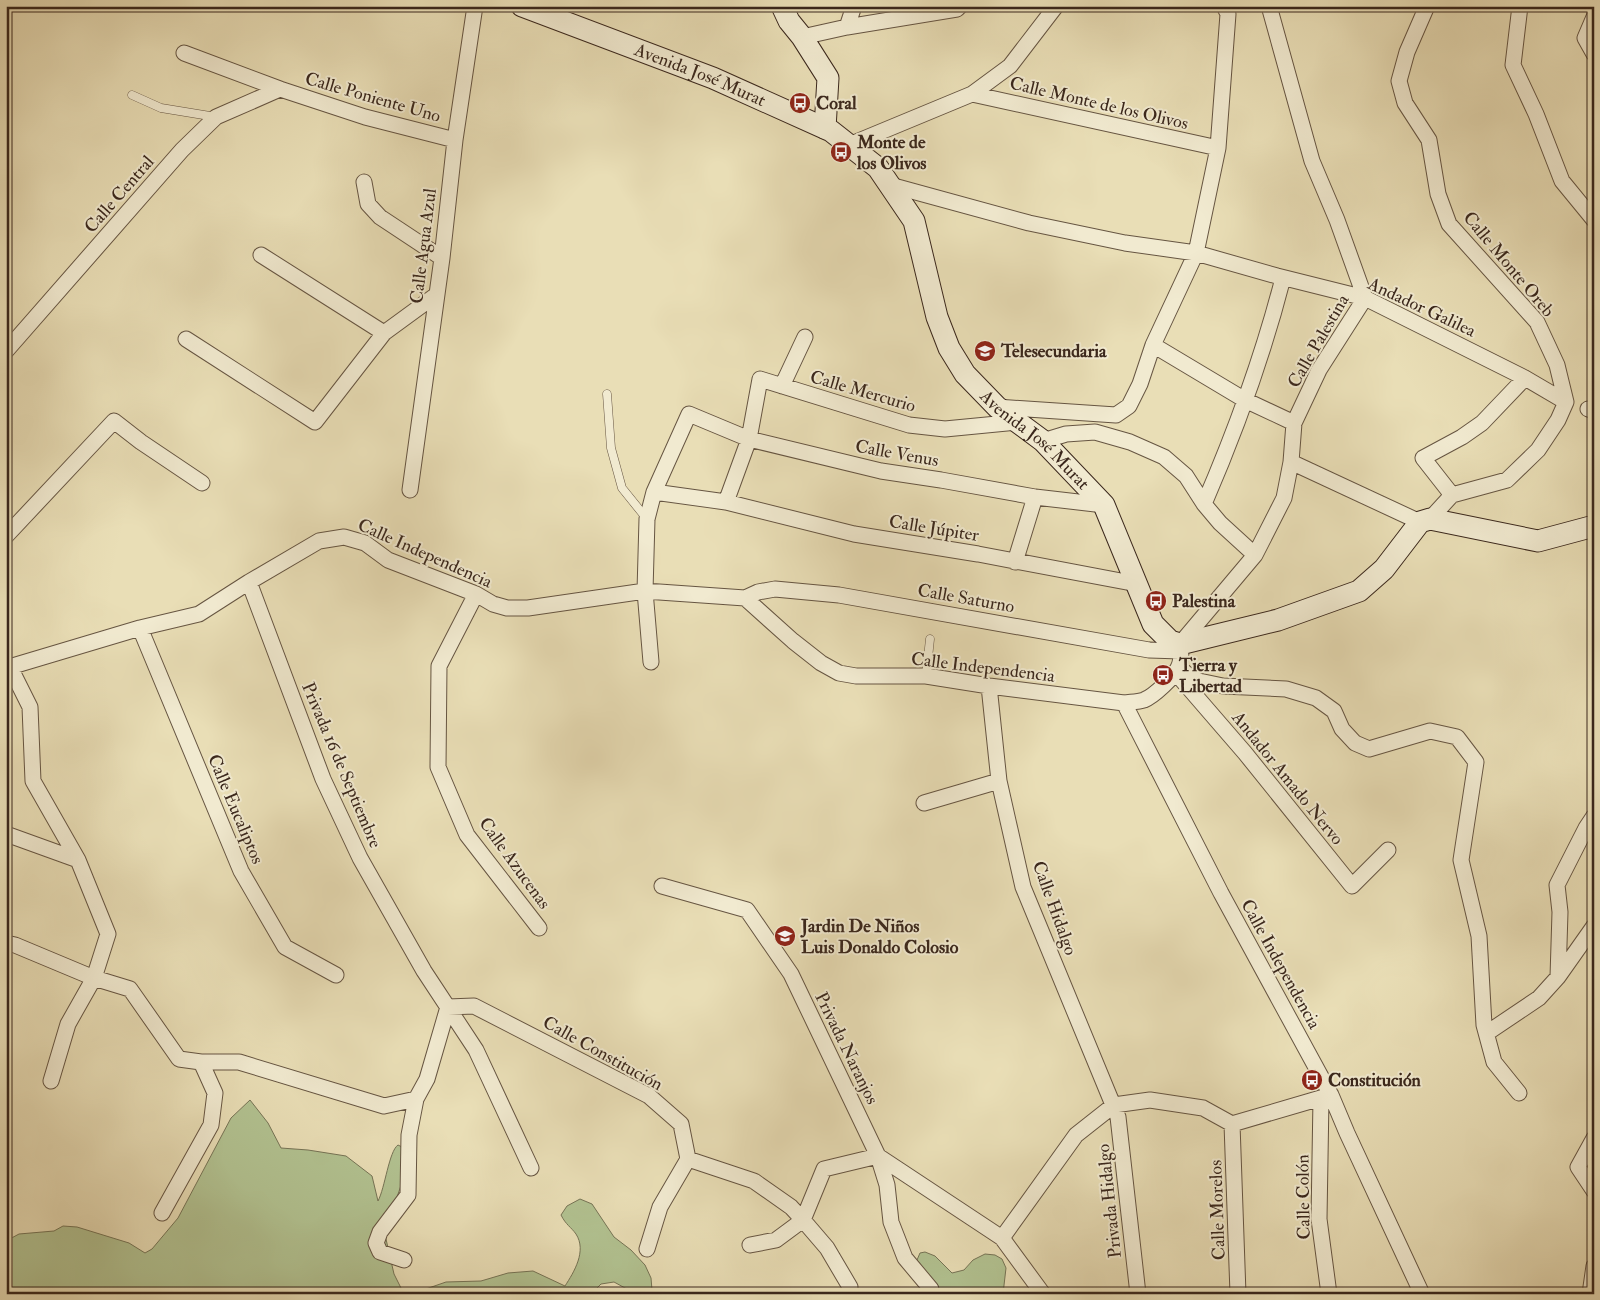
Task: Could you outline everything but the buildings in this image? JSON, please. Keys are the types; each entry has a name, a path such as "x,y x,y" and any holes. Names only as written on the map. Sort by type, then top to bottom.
{"street":[{"name":"Calle Agua Azul","path":"410,490 442,258 455,140 475,6"},
{"name":"Avenida José Murat","path":"522,6 712,78 825,128 878,168 914,221 937,317 949,348 966,374 997,407 1043,441 1104,505 1153,624 1181,648"},
{"path":"782,6 828,78 825,128"},
{"path":"847,27 854,6"},
{"path":"802,37 847,27 957,9 960,6"},
{"name":"Calle Monte de los Olivos","path":"849,145 972,94 1010,66 1056,6"},
{"path":"997,407 1116,415 1128,406 1140,384 1153,346 1196,253 1218,148 1228,14 1224,6"},
{"name":"Calle Palestina","path":"1181,648 1255,555 1284,498 1291,462 1294,423 1319,370 1365,298 1337,220 1312,161 1269,6"},
{"name":"Calle Monte Oreb","path":"1427,6 1407,52 1399,80 1405,103 1429,140 1438,194 1449,224 1537,322 1557,365 1566,402"},
{"path":"1520,6 1513,65 1536,114 1562,180 1594,220"},
{"path":"1594,17 1585,38 1594,54"},
{"name":"Calle Poniente Uno","path":"184,53 280,89 365,117 455,140"},
{"name":"Calle Central","path":"6,351 182,150 216,117 280,89"},
{"name":"Calle Monte de los Olivos","path":"972,94 1218,148"},
{"path":"364,182 368,204 380,217 442,258"},
{"name":"Andador Galilea","path":"890,185 1028,223 1125,243 1196,253 1284,278 1365,298 1525,378 1566,402"},
{"path":"261,255 384,333"},
{"path":"1204,504 1228,447 1269,333 1284,278"},
{"path":"186,339 314,422 384,333 436,295"},
{"path":"782,386 805,337"},
{"path":"1153,346 1245,400 1294,423"},
{"path":"1452,495 1423,458 1462,437 1482,423 1525,378"},
{"name":"Calle Mercurio","path":"750,439 760,379 908,425 945,429 1018,422"},
{"path":"1124,702 1145,699 1162,687 1177,669 1181,648 1278,620 1359,591 1384,569 1425,521 1452,495 1507,480 1538,450 1558,420 1566,402"},
{"name":"Calle Venus","path":"654,492 689,414 750,439 881,472 941,480 1035,498 1104,505"},
{"path":"6,536 114,421 141,442 202,483"},
{"path":"1043,441 1066,434 1095,432 1130,442 1164,457 1186,476 1204,504 1220,523 1255,555"},
{"path":"726,502 750,439"},
{"path":"1291,462 1425,521 1538,541 1593,529"},
{"path":"651,662 645,591 647,519 654,492"},
{"name":"Calle Júpiter","path":"654,492 726,502 854,534 978,554 1137,584"},
{"path":"1014,562 1035,498"},
{"name":"Calle Independencia","path":"8,668 140,628 199,614 319,541 344,537 366,543 388,560 476,594 493,604 507,608 528,608 645,591 745,598 793,641 821,663 839,673 856,676 926,676 989,686 1124,702 1346,1133 1422,1294"},
{"name":"Privada 16 de Septiembre","path":"249,582 324,779 356,850 424,971 476,1050 531,1168"},
{"name":"Calle Saturno","path":"745,598 758,592 775,589 839,595 1149,650 1181,648"},
{"name":"Calle Azucenas","path":"476,594 439,666 438,767 467,835 539,928"},
{"name":"Calle Eucaliptos","path":"140,628 241,871 286,947 336,975"},
{"path":"8,668 30,707 32,781 78,860 108,934 94,978 68,1024 51,1081"},
{"path":"1177,669 1200,681 1223,686 1286,690 1316,698 1334,710 1342,729 1354,743 1369,749 1430,730 1457,737 1476,762 1461,860 1479,936 1484,1025 1494,1062 1519,1093"},
{"name":"Andador Amado Nervo","path":"1177,669 1352,886 1388,850"},
{"name":"Calle Hidalgo","path":"989,686 999,781 1023,887 1114,1105"},
{"path":"924,803 999,781"},
{"path":"1558,977 1560,912 1556,885 1594,816"},
{"path":"6,834 78,860"},
{"name":"Privada Naranjos","path":"662,886 747,910 791,974 878,1156 887,1184 892,1222 906,1258 931,1289"},
{"path":"1487,1033 1539,998 1558,977 1594,926"},
{"path":"6,943 94,978 130,989 179,1059 201,1062 239,1062 384,1106 416,1099"},
{"name":"Calle Constitución","path":"448,1007 474,1006 649,1096 681,1124 688,1159"},
{"path":"404,1260 380,1252 376,1243 380,1232 408,1195 409,1136 416,1099 427,1080 448,1007"},
{"path":"162,1213 211,1125 216,1093 201,1062"},
{"path":"1002,1238 1076,1135 1114,1105 1150,1100 1203,1108 1232,1124 1326,1097"},
{"name":"Calle Colón","path":"1326,1097 1319,1219 1329,1294"},
{"name":"Privada Hidalgo","path":"1114,1105 1118,1117 1138,1294"},
{"name":"Calle Morelos","path":"1232,1124 1238,1294"},
{"path":"1594,1138 1578,1167 1594,1191"},
{"path":"750,1245 776,1240 803,1220 824,1169 878,1156 1002,1238 1043,1294"},
{"path":"647,1249 660,1207 688,1159 754,1181 791,1207 827,1248 850,1287"},
{"path":"1590,1294 1594,1266"}],"lane":[{"path":"132,95 161,108 216,117"},
{"path":"607,394 611,448 622,488 647,519"},
{"path":"926,676 930,638"}],"green space":[{"path":"250,1100 268,1123 281,1148 346,1156 372,1176 378,1201 392,1154 398,1145 402,1147 404,1177 383,1226 394,1274 403,1292 420,1291 446,1282 481,1281 508,1273 533,1271 565,1286 578,1261 580,1247 576,1234 561,1215 567,1206 580,1199 592,1204 614,1237 631,1250 645,1265 651,1278 652,1290 648,1294 636,1294 614,1282 601,1284 594,1291 594,1294 6,1294 6,1241 19,1234 54,1231 63,1226 77,1227 129,1243 145,1253 152,1249 178,1218 231,1118"},
{"path":"925,1252 935,1256 952,1273 964,1270 973,1260 985,1254 995,1255 1002,1259 1006,1268 1003,1294 938,1294 930,1277 917,1260 920,1253"}],"place":[{"name":"Coral","path":"800,103"},
{"name":"Monte de los Olivos","path":"841,152"},
{"name":"Telesecundaria","path":"985,351"},
{"name":"Palestina","path":"1156,601"},
{"name":"Tierra y Libertad","path":"1163,675"},
{"name":"Jardin De Niños Luis Donaldo Colosio","path":"785,936"},
{"name":"Constitución","path":"1312,1080"}]}
